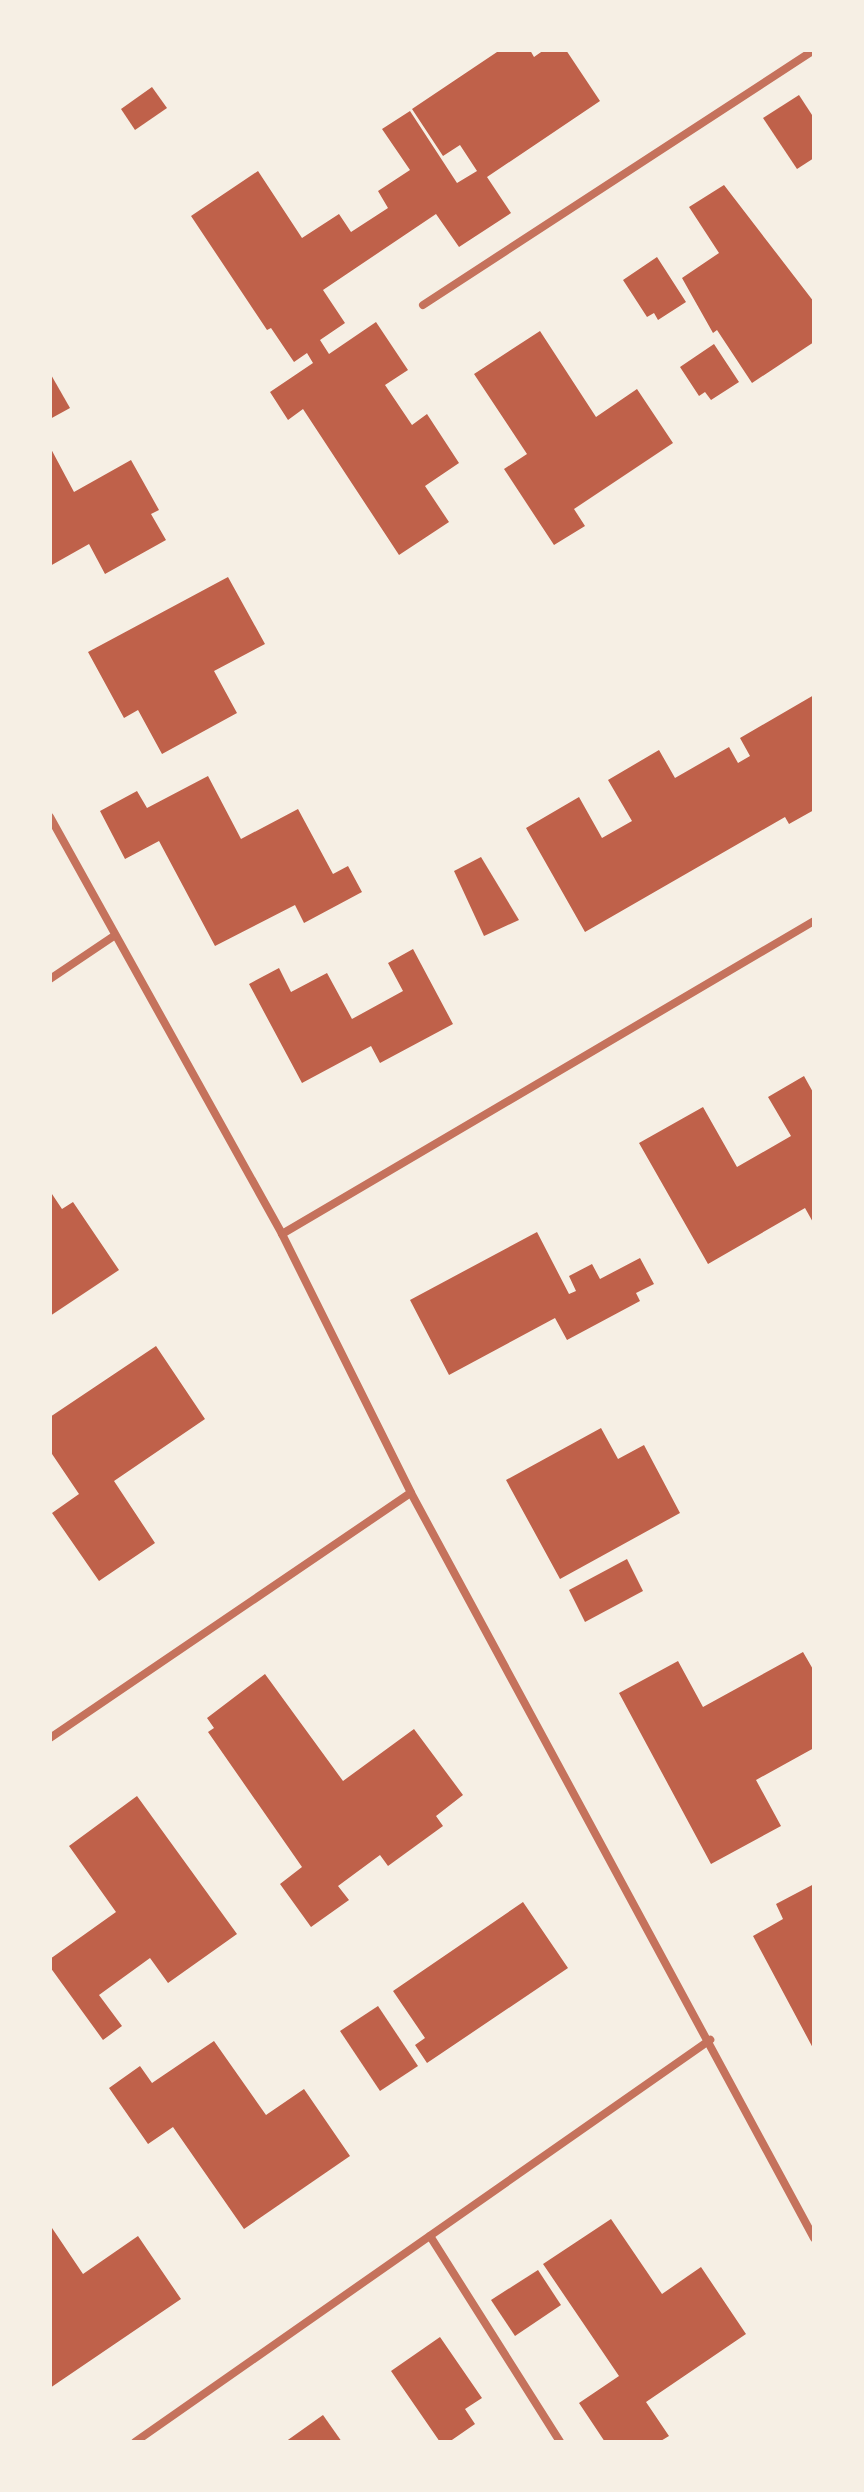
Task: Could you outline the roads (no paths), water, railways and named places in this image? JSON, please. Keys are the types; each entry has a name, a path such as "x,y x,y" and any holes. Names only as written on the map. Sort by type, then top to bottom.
{"street":[{"path":"423,305 814,50"},
{"path":"50,817 282,1234 411,1493 710,2040 814,2238"},
{"path":"282,1234 814,921"},
{"path":"50,979 114,936"},
{"path":"50,1738 411,1493"},
{"path":"135,2442 710,2040"},
{"path":"430,2236 560,2442"}]}
